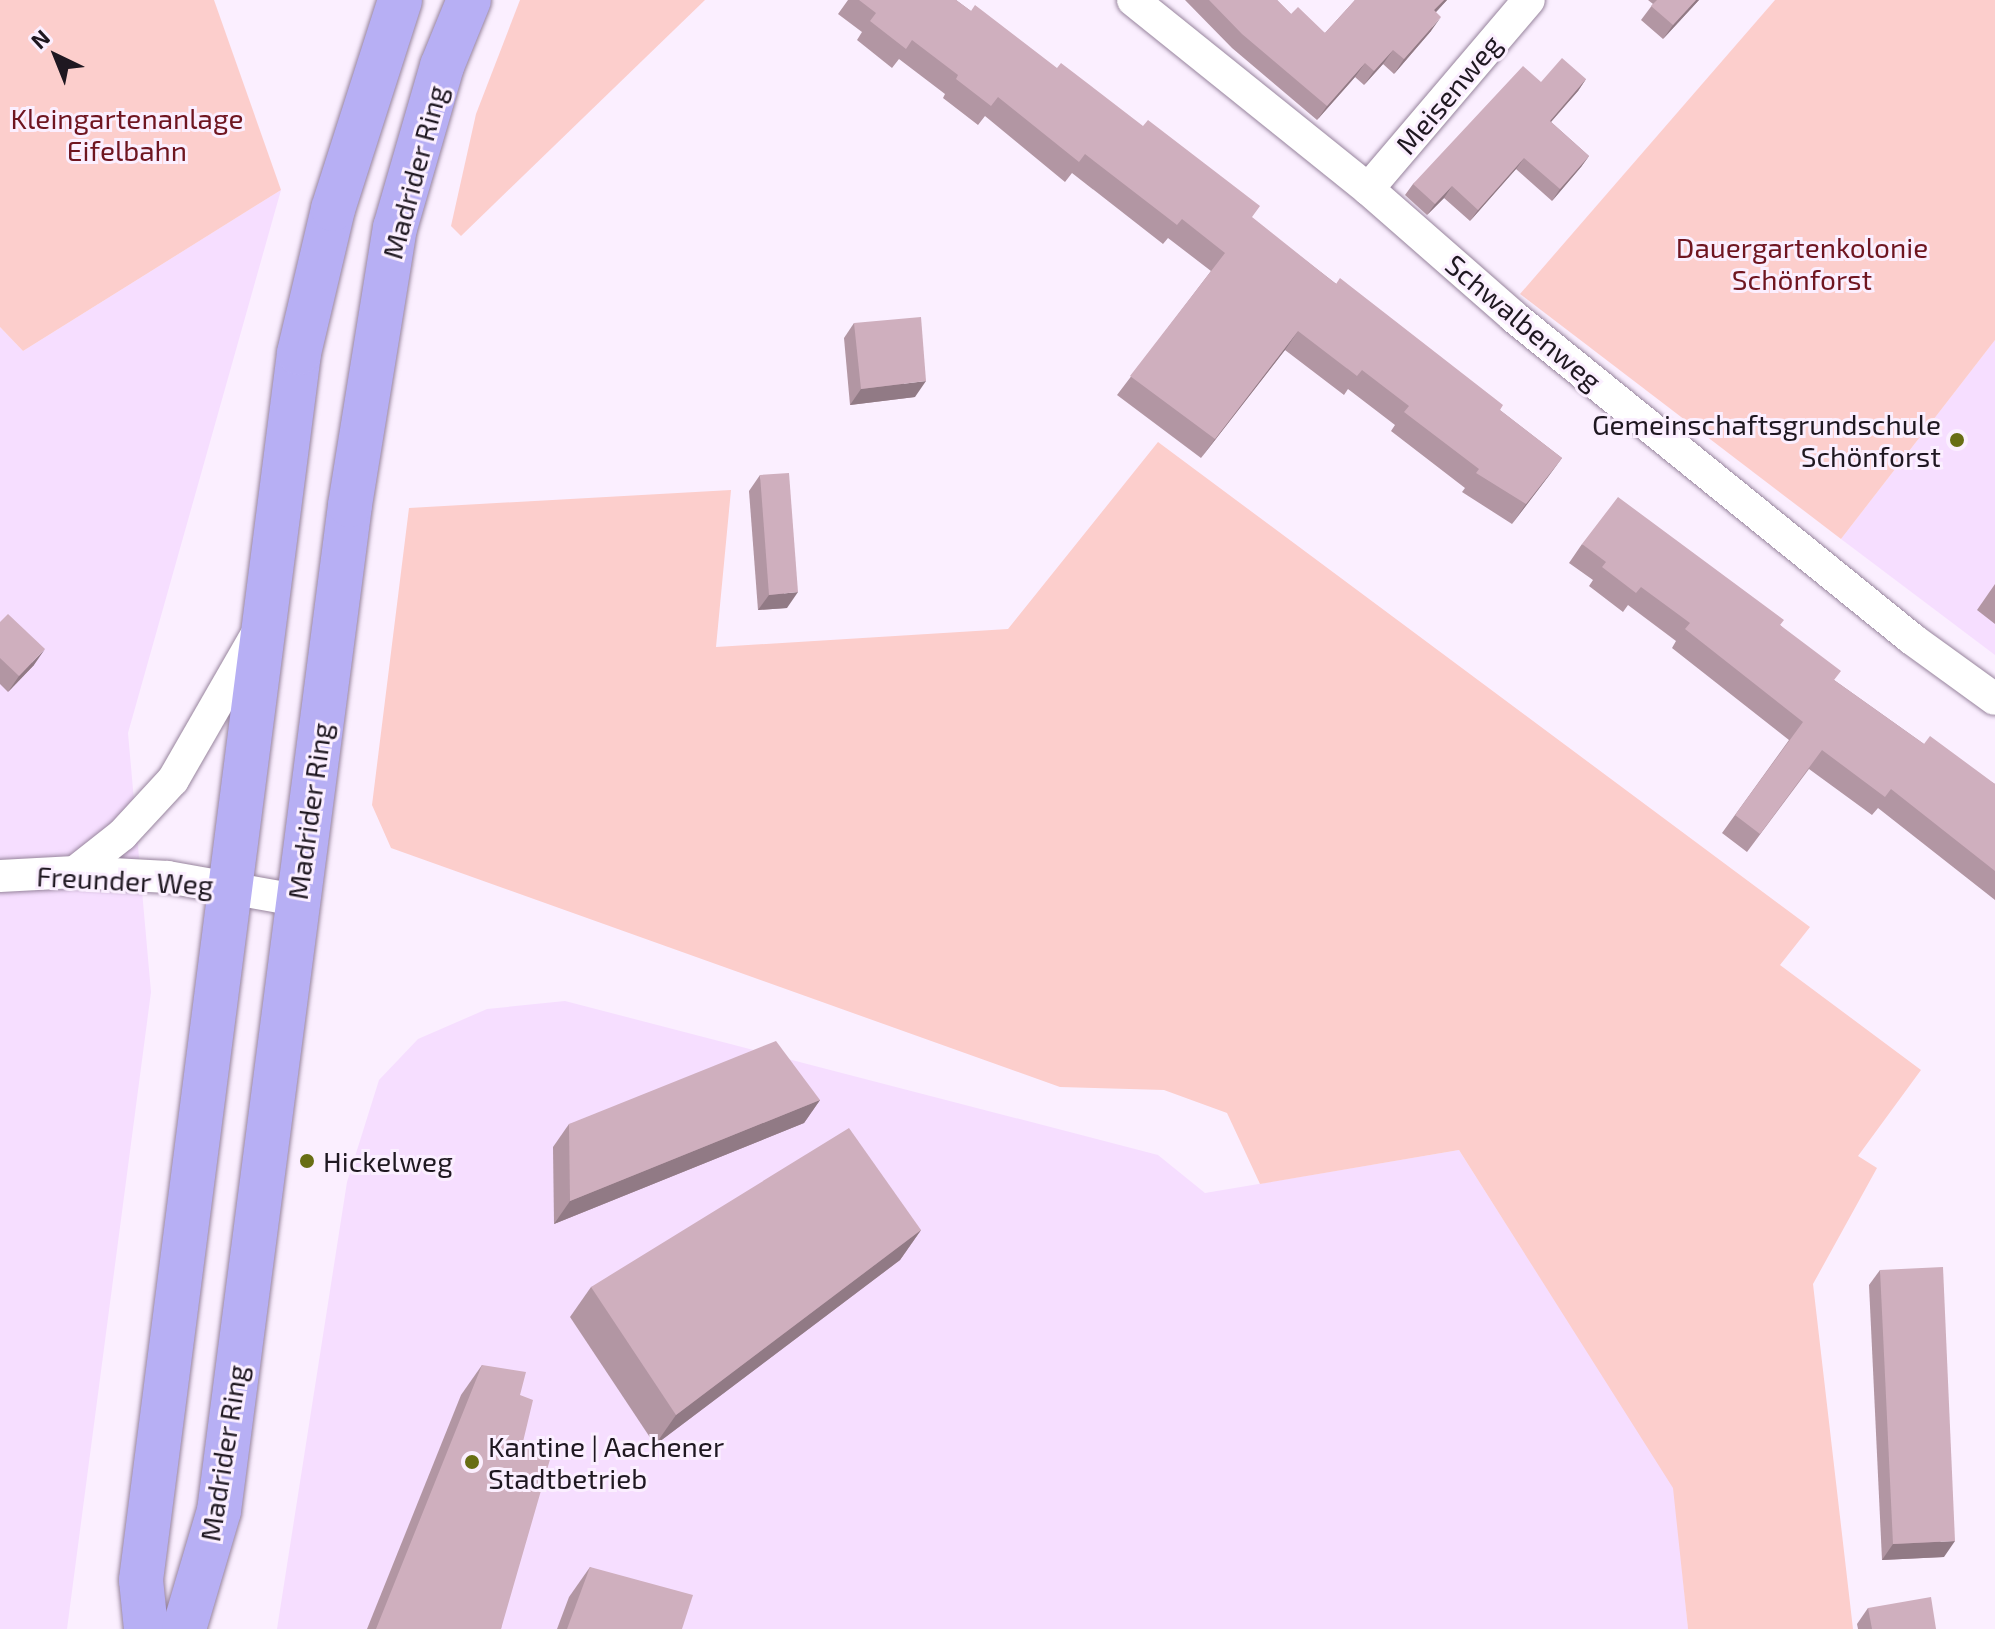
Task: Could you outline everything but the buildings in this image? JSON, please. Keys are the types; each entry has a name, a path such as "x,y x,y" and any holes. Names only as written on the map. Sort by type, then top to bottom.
{"main road":[{"path":"131,1629 141,1580 259,629 299,353 333,209 400,0"},
{"name":"Madrider Ring","path":"184,1629 219,1511 296,900 350,505 395,228 442,66 469,0"},
{"path":"210,1629 219,1511"},
{"path":"141,1580 146,1629"}],"street":[{"name":"Schwalbenweg","path":"1133,0 1368,189 1514,317 1912,639 1995,699"},
{"name":"Meisenweg","path":"1368,189 1529,0"},
{"path":"75,872 148,811 173,780 259,629"},
{"name":"Freunder Weg","path":"0,876 75,872 229,886 296,900"}],"shaded area":[{"path":"281,190 128,733 151,992 67,1629 0,1629 0,327 23,351"},
{"name":"Gemeinschaftsgrundschule Schönforst","path":"1995,340 1995,655 1841,539"},
{"path":"565,1001 1158,1155 1205,1193 1459,1150 1674,1488 1688,1629 277,1629 347,1182 379,1080 418,1039 487,1009"}],"green space":[{"name":"Kleingartenanlage Eifelbahn","path":"0,0 214,0 281,190 23,351 0,327"},
{"path":"520,0 705,0 461,236 451,226 476,114"},
{"name":"Dauergartenkolonie Schönforst","path":"1775,0 1995,0 1995,340 1841,539 1520,294"},
{"path":"1158,442 1810,927 1780,965 1921,1070 1858,1156 1877,1168 1813,1284 1853,1629 1688,1629 1673,1488 1459,1150 1260,1184 1227,1113 1164,1090 1060,1087 391,848 372,805 409,508 731,490 716,647 1008,629"}],"place":[{"name":"Gemeinschaftsgrundschule Schönforst","path":"1957,440"},
{"name":"Hickelweg","path":"307,1161"},
{"name":"Kantine | Aachener Stadtbetrieb","path":"472,1462"}]}
